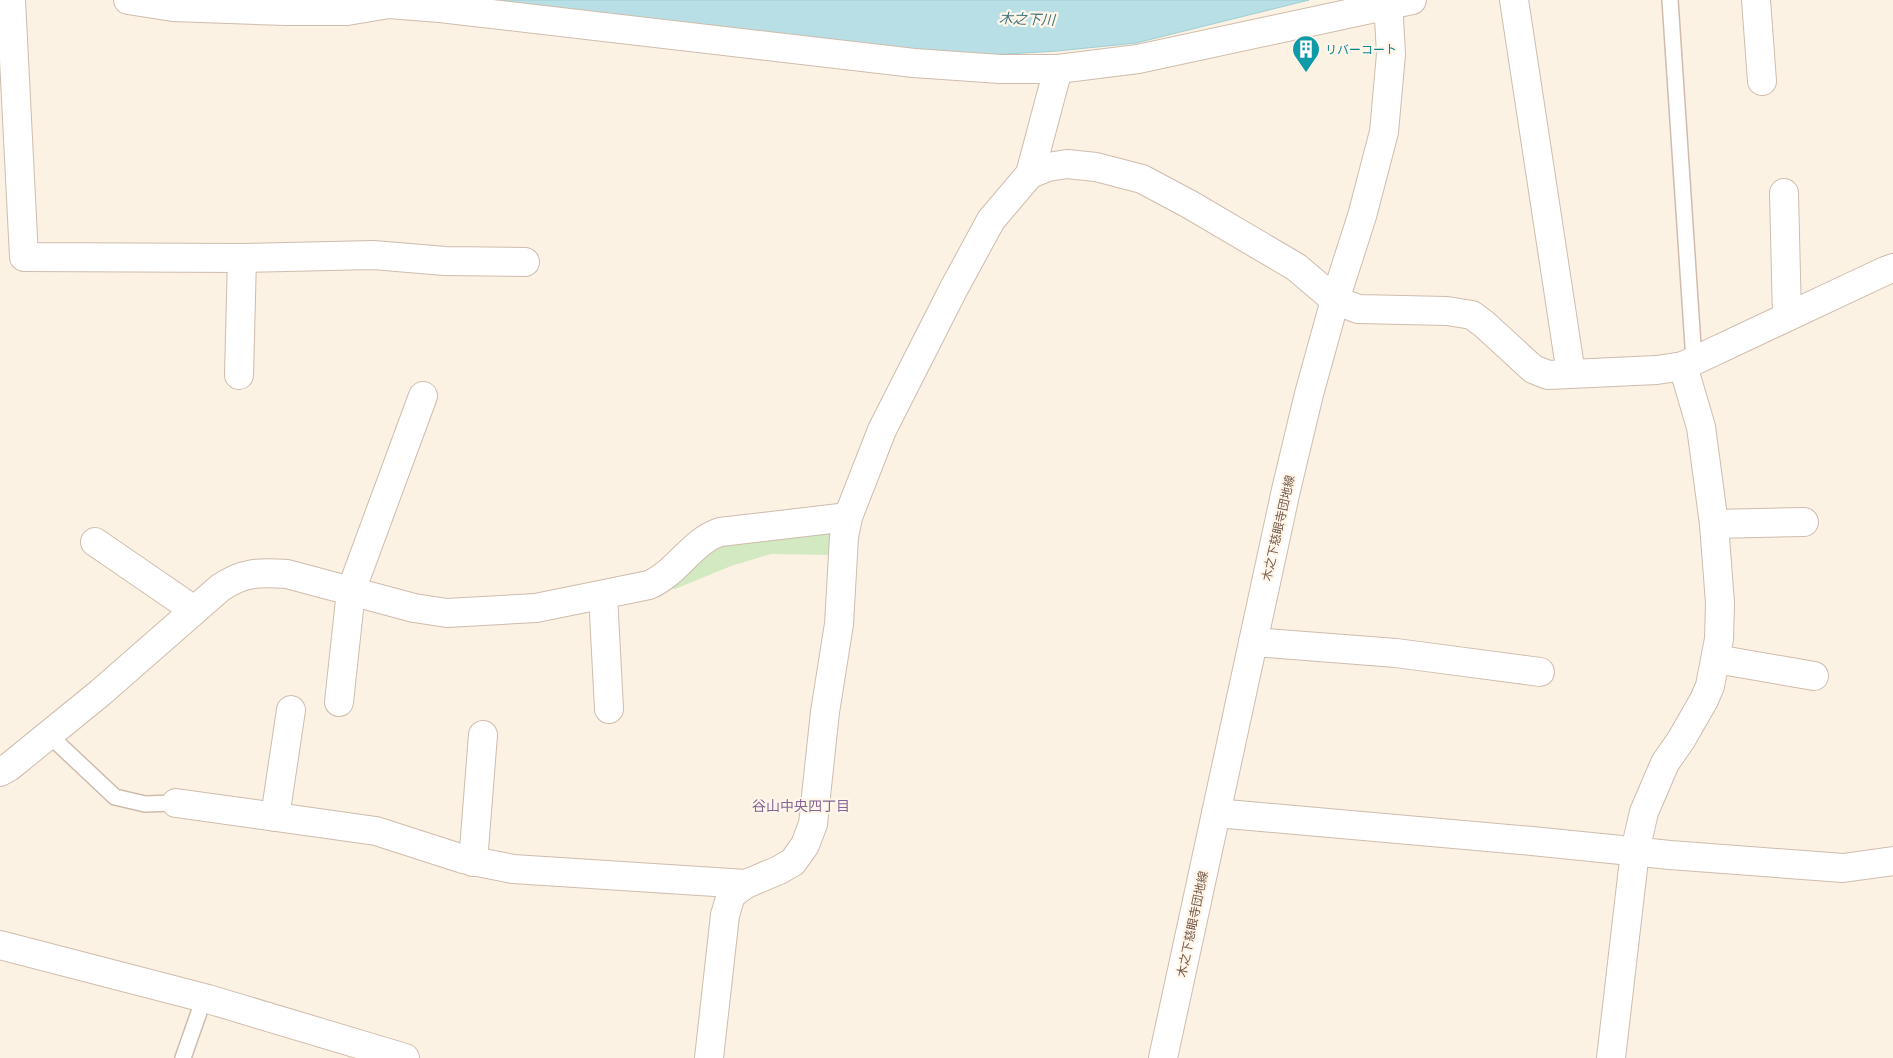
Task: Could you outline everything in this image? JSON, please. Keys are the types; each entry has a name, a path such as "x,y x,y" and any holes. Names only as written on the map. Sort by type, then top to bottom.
{"street":[{"path":"10,0 24,258 242,258 373,255 445,261 525,262"},
{"path":"128,0 173,6 286,11 347,11 389,4 440,8 914,63 1000,69 1058,69 1138,59 1396,2"},
{"path":"1514,0 1571,374"},
{"path":"1756,0 1762,81"},
{"name":"木之下慈眼寺団地線","path":"1163,1058 1286,490 1309,394 1335,300 1362,216 1384,132 1396,2"},
{"path":"709,1058 725,915 731,895 746,884 793,862 804,845 812,824 825,712 838,624 844,537 848,517 882,430 953,290 991,220 1030,174 1058,69"},
{"path":"1030,174 1048,167 1067,164 1096,167 1142,178 1296,267 1335,300 1358,309 1447,310 1472,315 1533,369 1548,375 1657,370 1688,363 1885,270 1893,268"},
{"path":"1784,193 1787,317"},
{"path":"239,375 242,258"},
{"path":"1611,1058 1635,852 1644,812 1665,763 1704,700 1710,686 1719,639 1720,603 1714,524 1701,427 1688,363"},
{"path":"338,702 351,591 423,396"},
{"path":"0,772 100,693 194,610 232,580 242,575 257,573 287,574 414,608 447,612 536,608 650,585 659,581 711,535 720,532 848,517"},
{"path":"1714,524 1804,522"},
{"path":"95,542 194,610"},
{"path":"603,595 609,709"},
{"path":"1252,642 1396,653 1540,672"},
{"path":"1716,659 1814,676"},
{"path":"275,816 291,710"},
{"path":"473,862 483,735"},
{"path":"176,803 376,831 473,862 513,869 746,884"},
{"path":"1216,813 1635,852 1843,868 1893,861"},
{"path":"0,945 37,953 204,998 405,1058"}],"lane":[{"path":"1670,0 1688,363"},
{"path":"49,735 115,797 144,804 176,803"},
{"path":"183,1058 204,998"}],"green space":[{"path":"831,531 831,555 771,554 731,566 675,589 666,586 703,552 728,543"}],"water":[{"name":"木之下川","path":"478,0 1309,0 1136,43 1057,51 974,56"}],"place":[{"name":"リバーコート","path":"1306,73"}],"district":[{"name":"谷山中央四丁目","path":"801,806"}]}
